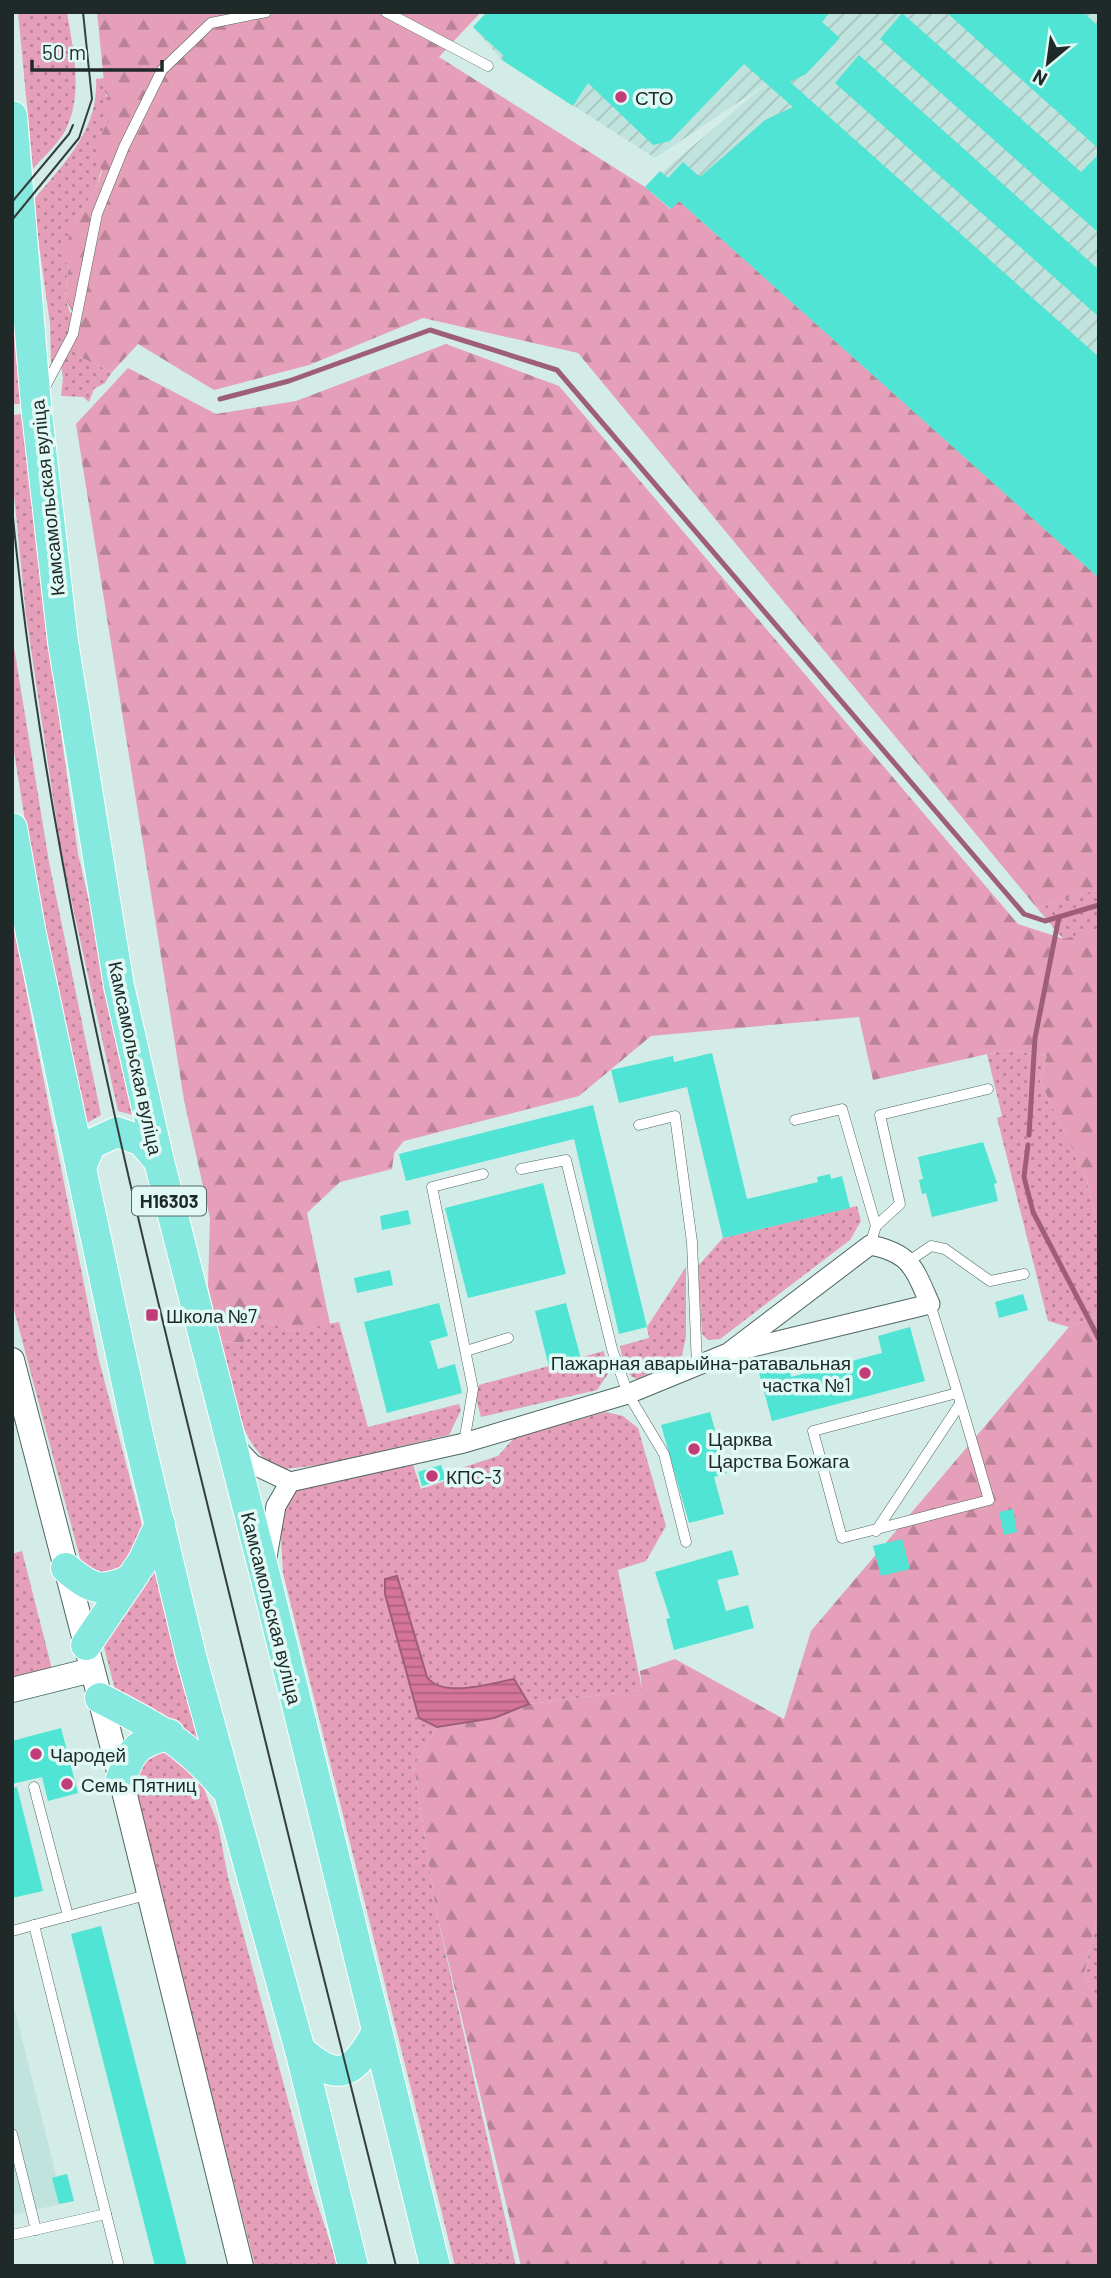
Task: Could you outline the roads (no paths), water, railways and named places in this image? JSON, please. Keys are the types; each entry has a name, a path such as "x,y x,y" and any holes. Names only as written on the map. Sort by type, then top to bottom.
{"main road":[{"name":"Камсамольская вуліца","path":"12,117 36,405 65,656 119,986 159,1161 266,1579 435,2266"},
{"path":"12,828 31,934 81,1167 191,1656 300,2050 353,2266"},
{"path":"81,1167 91,1144 117,1132 142,1141 159,1161"},
{"path":"160,1524 130,1580 93,1671 198,1757 229,1794"},
{"path":"66,1568 87,1585 109,1589 130,1580"},
{"path":"121,1779 131,1752 148,1741 169,1734"},
{"path":"300,2050 321,2068 346,2069 363,2057 377,2032"}],"street":[{"path":"228,1437 252,1464 290,1482 464,1443 628,1394 728,1353 930,1304 908,1262 896,1250 870,1245 728,1353"},
{"path":"12,1360 121,1779 241,2266"},
{"path":"266,1579 268,1538 276,1506 290,1482"},
{"path":"12,1690 93,1671"}],"lane":[{"path":"36,405 73,334 96,214 124,147 163,71 211,23 266,12"},
{"path":"386,12 488,66"},
{"path":"870,1245 876,1226 900,1204 880,1115 988,1089"},
{"path":"795,1120 842,1109 876,1226"},
{"path":"639,1125 675,1116 692,1242 697,1366"},
{"path":"521,1169 566,1160 612,1349 628,1394 664,1454 686,1542"},
{"path":"464,1443 473,1389 432,1186 483,1174"},
{"path":"908,1262 931,1245 945,1249 990,1281 1024,1274"},
{"path":"930,1304 961,1404 989,1500 842,1538 813,1431 957,1392"},
{"path":"466,1351 508,1338"},
{"path":"876,1531 961,1404"},
{"path":"34,1787 68,1916"},
{"path":"12,1931 150,1894"},
{"path":"34,1925 119,2266"},
{"path":"12,2134 36,2230"},
{"path":"12,2235 106,2214"}],"waterway":[{"path":"220,399 289,381 430,330 557,370 1024,914 1045,921 1099,905"},
{"path":"1029,1135 1035,1038 1059,917"},
{"path":"1028,1145 1024,1177 1033,1212 1099,1339"}],"tram line":[{"path":"12,220 79,138 92,99 83,12"},
{"path":"12,202 69,134 73,125"},
{"path":"12,507 41,736 60,849 106,1075 211,1520 396,2266"}],"place":[{"name":"СТО","path":"621,97"},
{"name":"Школа №7","path":"152,1315"},
{"name":"Пажарная аварыйна-ратавальная частка №1","path":"865,1373"},
{"name":"Царква Царства Божага","path":"694,1449"},
{"name":"КПС-3","path":"432,1476"},
{"name":"Чародей","path":"36,1754"},
{"name":"Семь Пятниц","path":"67,1784"}]}
